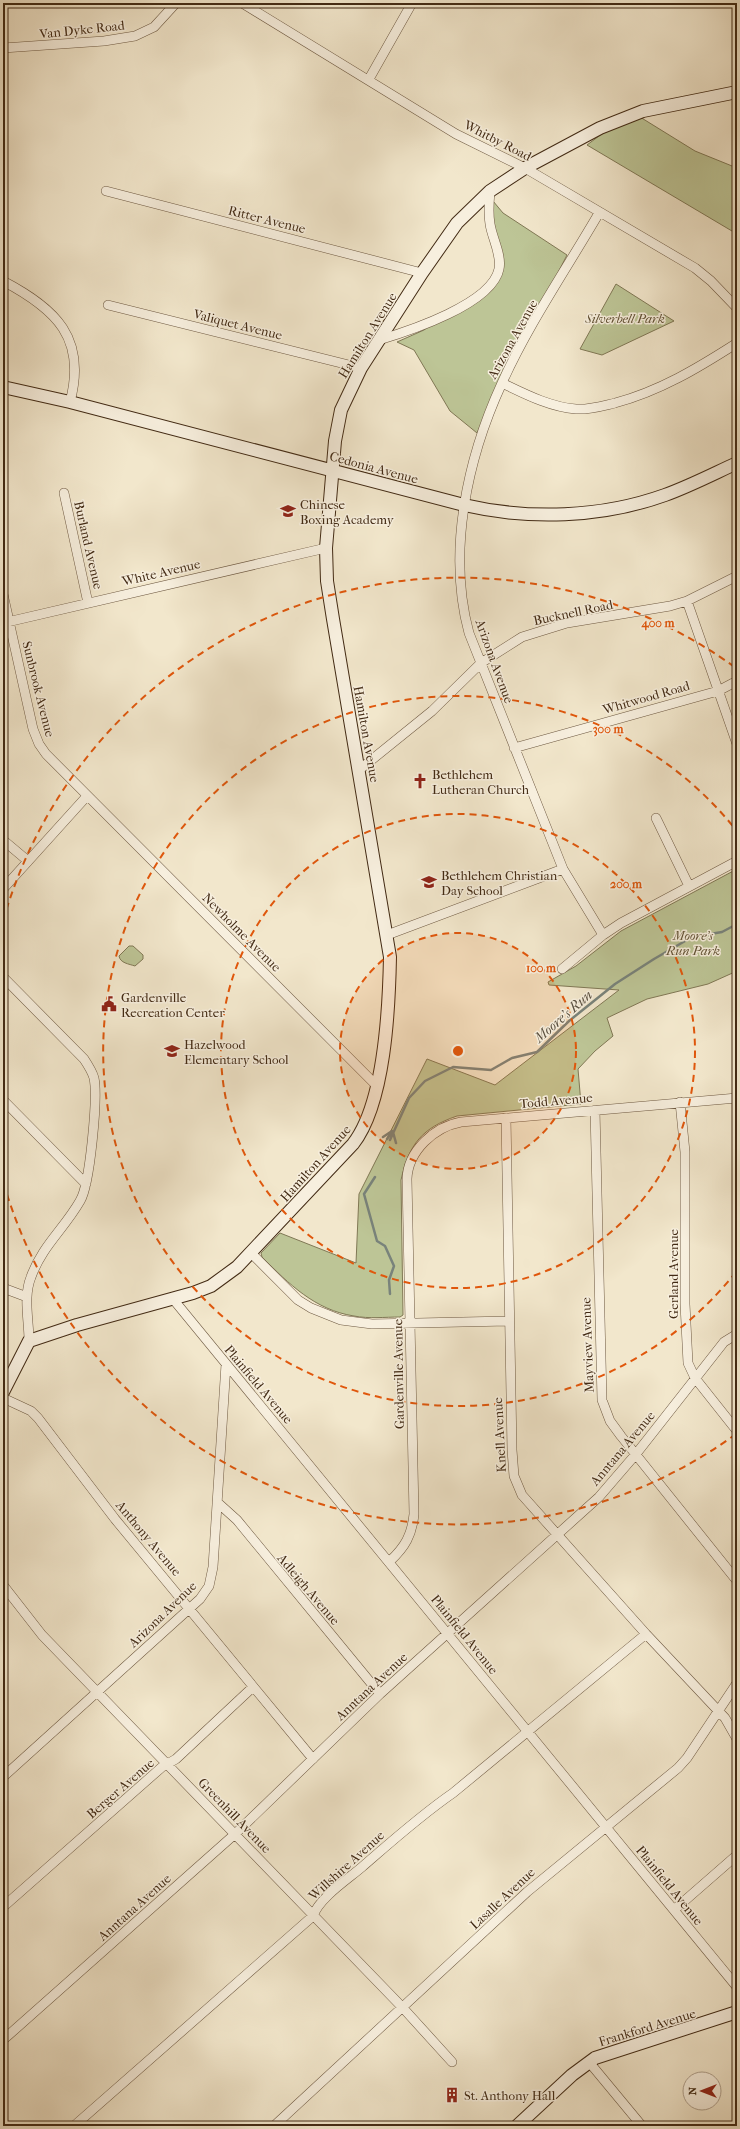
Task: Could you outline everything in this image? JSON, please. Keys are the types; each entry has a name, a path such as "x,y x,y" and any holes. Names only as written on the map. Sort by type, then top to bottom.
{"street":[{"name":"Van Dyke Road","path":"3,48 104,41 135,36 154,27 176,3"},
{"name":"Whitby Road","path":"242,3 369,79 456,134 526,168 599,213 694,268 711,281 737,308"},
{"path":"369,79 412,3"},
{"name":"Hamilton Avenue","path":"29,1341 77,1325 173,1299 211,1286 237,1268 338,1160 360,1134 371,1111 377,1086 389,981 390,956 330,599 326,548 335,441 341,410 361,368 422,273 457,223 490,191 526,168 588,134 633,114 663,106 737,92"},
{"name":"Ritter Avenue","path":"106,191 422,273"},
{"path":"379,340 412,330 458,309 479,294 493,281 500,268 490,224 490,191"},
{"name":"Arizona Avenue","path":"599,213 502,383 484,430 464,505 461,556 462,597 469,633 563,869 603,935"},
{"path":"3,281 52,315 62,324 69,336 75,369 70,402"},
{"name":"Valiquet Avenue","path":"108,305 361,368"},
{"path":"502,383 556,405 577,409 590,409 633,398 663,386 691,372 737,343"},
{"name":"Cedonia Avenue","path":"3,387 70,402 464,505 500,512 524,514 564,514 601,511 644,502 665,495 737,463"},
{"name":"Burland Avenue","path":"64,493 88,603"},
{"name":"White Avenue","path":"6,622 326,548"},
{"name":"Bucknell Road","path":"359,770 432,711 481,663 522,637 544,629 593,618 654,610 687,601 737,576"},
{"name":"Sunbrook Avenue","path":"3,594 6,622 33,729 39,744 56,765 87,796"},
{"path":"687,601 737,744"},
{"name":"Whitwood Road","path":"514,748 718,691 737,681"},
{"path":"3,888 87,796"},
{"name":"Newholme Avenue","path":"87,796 377,1086"},
{"path":"656,818 689,886"},
{"path":"3,840 28,862"},
{"path":"562,969 603,935 689,886 737,861"},
{"path":"387,935 563,869"},
{"path":"3,977 74,1048 92,1071 95,1089 86,1184 80,1201 44,1248 30,1278 27,1297 29,1341 3,1392"},
{"name":"Todd Avenue","path":"407,1179 408,1168 415,1152 424,1142 438,1131 453,1124 680,1102 737,1098"},
{"path":"3,1100 86,1184"},
{"name":"Gerland Avenue","path":"680,1102 685,1152 688,1363 695,1378 737,1431"},
{"name":"Mayview Avenue","path":"595,1110 600,1388 602,1400 610,1421 737,1580"},
{"name":"Knell Avenue","path":"506,1118 508,1321 514,1476 522,1495 646,1634 725,1718 737,1739"},
{"name":"Gardenville Avenue","path":"390,1562 404,1547 412,1528 407,1179"},
{"path":"251,1253 298,1300 311,1308 341,1320 357,1323 508,1321"},
{"path":"3,1288 27,1297"},
{"name":"Plainfield Avenue","path":"173,1299 737,1987"},
{"name":"Anntana Avenue","path":"3,2040 235,1834 380,1694 610,1486 724,1342 737,1334"},
{"name":"Arizona Avenue","path":"3,1777 98,1693 190,1608 202,1596 211,1580 226,1364"},
{"name":"Anthony Avenue","path":"3,1398 31,1411 38,1418 115,1519 314,1759"},
{"name":"Adleigh Avenue","path":"217,1502 237,1520 380,1694"},
{"name":"Greenhill Avenue","path":"3,1585 42,1634 169,1764 452,2062"},
{"name":"Willshire Avenue","path":"74,2126 313,1916 315,1910 341,1885 431,1808 453,1793 646,1634"},
{"name":"Lasalle Avenue","path":"274,2126 527,1892 678,1768 687,1758 717,1710 737,1683"},
{"name":"Berger Avenue","path":"3,1907 162,1767 169,1764 253,1687"},
{"path":"674,1910 737,1855"},
{"name":"Frankford Avenue","path":"517,2126 588,2062 610,2052 737,2012"},
{"path":"588,2062 642,2126"}],"green space":[{"path":"640,117 695,151 737,168 737,234 587,145 611,127"},
{"path":"493,201 503,213 567,255 477,433 450,411 414,350 397,342 424,330 447,312 492,287 502,254 493,223"},
{"name":"Silverbell Park","path":"616,284 674,321 602,355 580,349"},
{"name":"Moore's Run Park","path":"737,869 737,971 708,984 647,999 607,1018 613,1036 595,1051 578,1069 581,1104 457,1116 435,1126 426,1132 413,1147 404,1167 401,1180 403,1315 400,1317 360,1317 340,1313 327,1308 315,1302 293,1286 262,1257 261,1253 280,1233 356,1263 359,1194 427,1059 495,1085 619,990 549,985 548,982 576,966 621,931"},
{"path":"129,946 133,946 143,955 143,959 135,966 123,962 119,956"}],"waterway":[{"name":"Moore's Run","path":"390,1140 409,1098 425,1081 453,1067 491,1070 512,1058 537,1052 569,1021 615,984 654,959 692,937 722,932 737,924"},
{"name":"Moore's Run","path":"383,1137 392,1131"},
{"name":"Moore's Run","path":"393,1132 396,1143"},
{"name":"Moore's Run","path":"387,1139 391,1133"},
{"path":"375,1177 364,1194 377,1241 385,1246 394,1266 389,1280 390,1294"}],"place":[{"name":"Chinese Boxing Academy","path":"288,511"},
{"name":"Bethlehem Lutheran Church","path":"420,781"},
{"name":"Bethlehem Christian Day School","path":"429,882"},
{"name":"Gardenville Recreation Center","path":"109,1004"},
{"name":"Hazelwood Elementary School","path":"172,1051"},
{"name":"St. Anthony Hall","path":"452,2095"}]}
